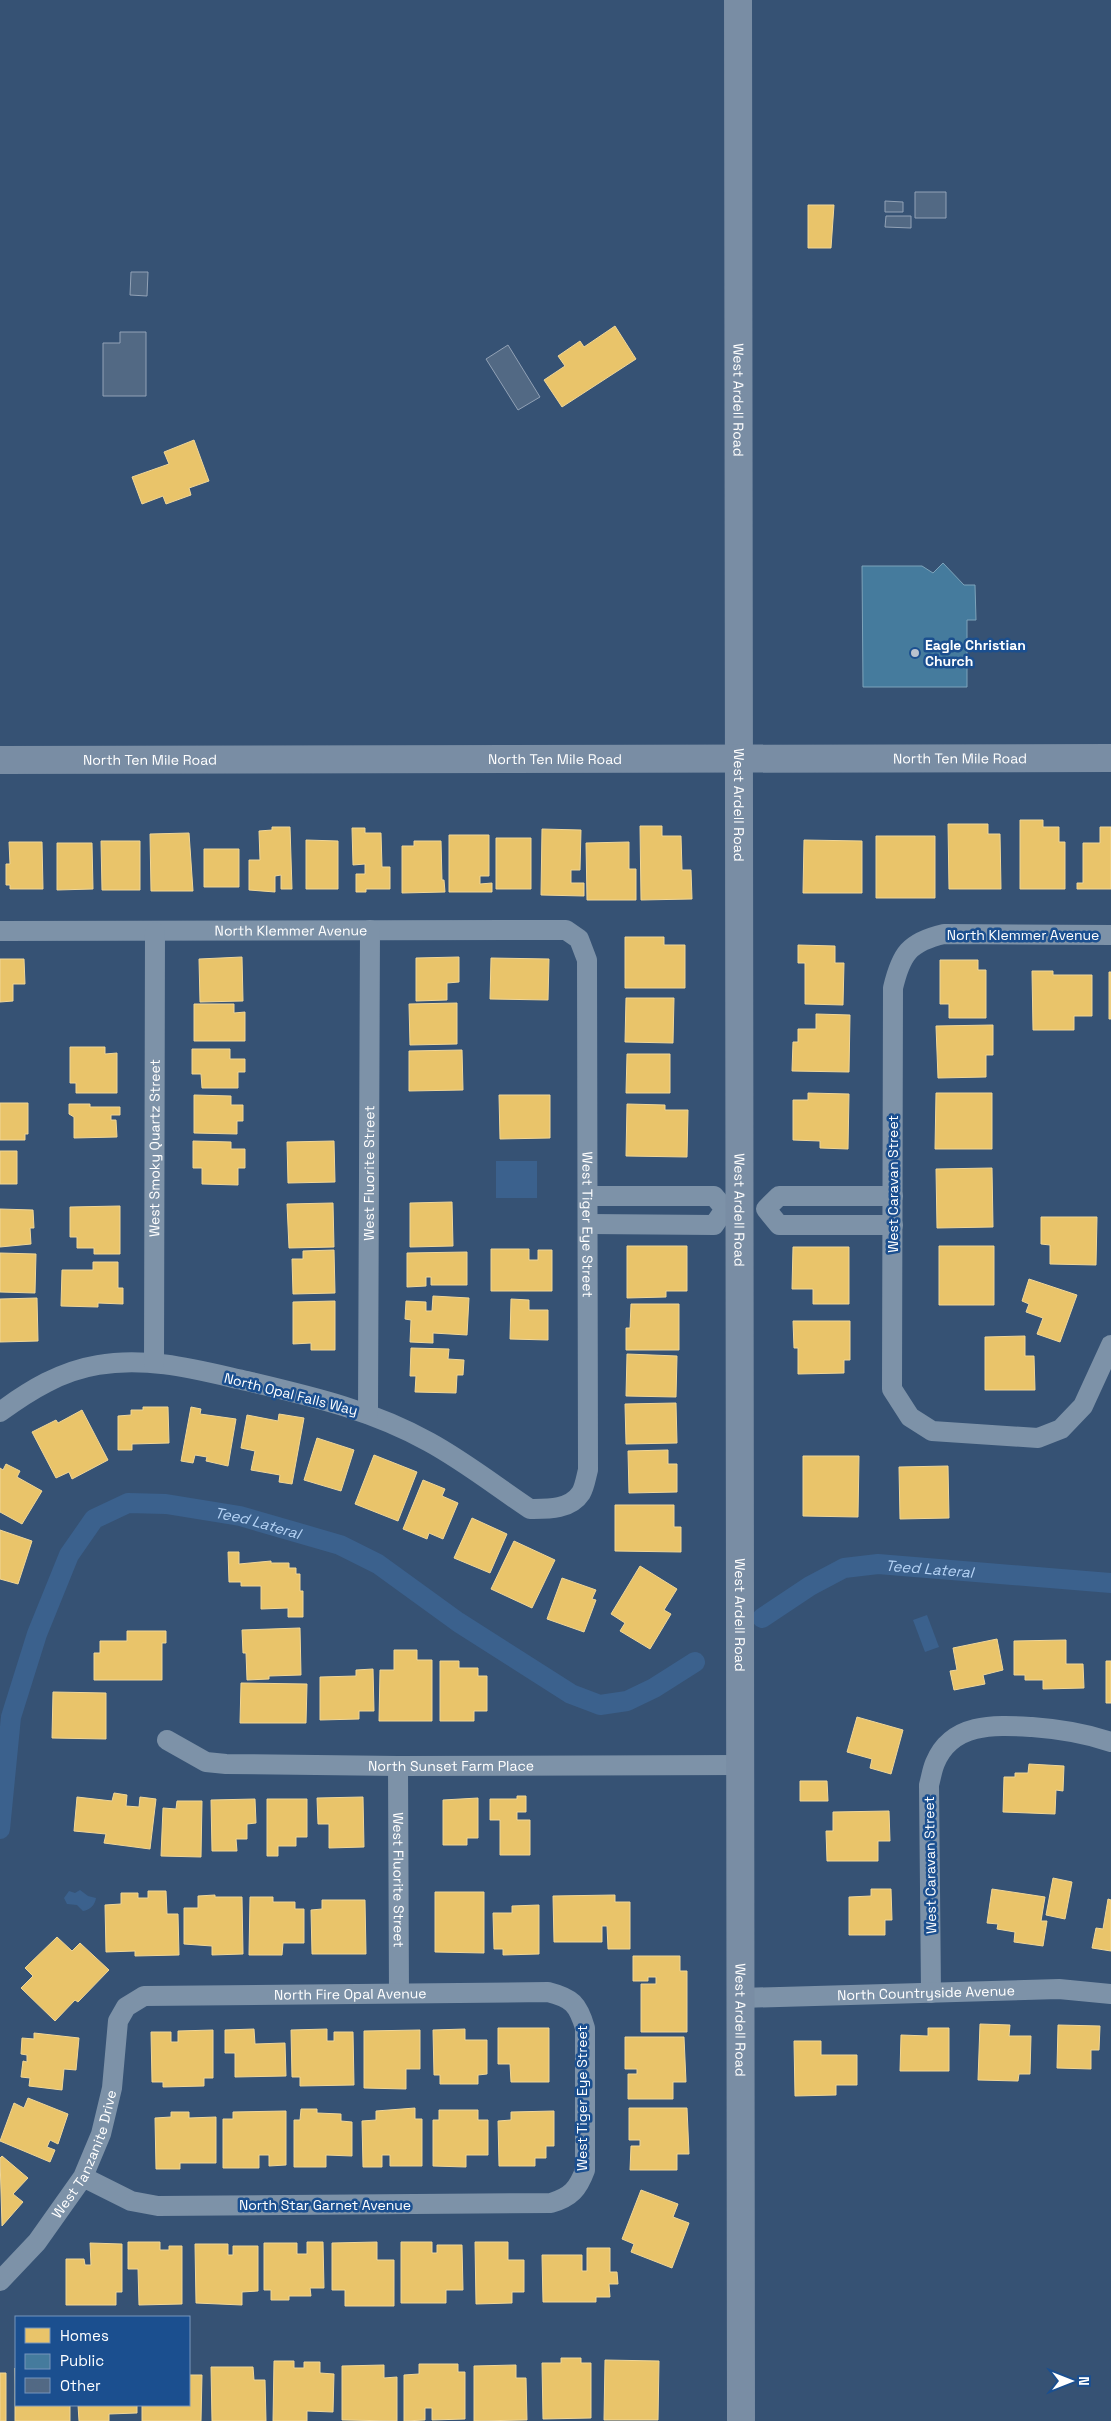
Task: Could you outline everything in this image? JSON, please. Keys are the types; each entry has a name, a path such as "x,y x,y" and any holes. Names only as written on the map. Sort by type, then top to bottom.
{"street":[{"name":"West Ardell Road","path":"738,0 744,1209 741,1765 741,2421"},
{"name":"North Ten Mile Road","path":"0,760 1111,758"},
{"name":"West Fluorite Street","path":"368,1414 370,930"},
{"name":"North Klemmer Avenue","path":"0,931 566,930 580,939"},
{"name":"West Smoky Quartz Street","path":"154,1363 156,932"},
{"name":"North Klemmer Avenue","path":"908,950 926,938 944,934 1111,935"},
{"name":"West Tiger Eye Street","path":"568,1505 581,1493 588,1470 587,960 580,939"},
{"name":"West Caravan Street","path":"908,950 898,967 893,988 892,1388 910,1416 932,1431 1038,1438 1061,1429 1083,1406 1111,1345"},
{"path":"588,1196 714,1196 779,1225 893,1225"},
{"path":"589,1224 714,1225 744,1209 779,1196 893,1196"},
{"name":"North Opal Falls Way","path":"0,1412 24,1394 77,1369 100,1364 154,1363 186,1367 333,1401 368,1414 429,1442 530,1509 548,1509 568,1505"},
{"name":"West Caravan Street","path":"931,1993 929,1785 935,1762 950,1742 973,1728 1000,1725 1082,1732 1111,1742"},
{"name":"North Sunset Farm Place","path":"167,1740 206,1762 226,1764 398,1766 741,1765"},
{"name":"West Fluorite Street","path":"398,1766 399,1994"},
{"name":"North Countryside Avenue","path":"741,1998 1059,1989 1111,1994"},
{"name":"North Fire Opal Avenue","path":"126,2008 144,1996 548,1992 561,1995 574,2002"},
{"name":"West Tiger Eye Street","path":"572,2194 580,2185 585,2170 585,2028 581,2014 574,2002"},
{"name":"West Tanzanite Drive","path":"0,2282 37,2242 83,2177 101,2134 112,2088 118,2021 126,2008"},
{"name":"North Star Garnet Avenue","path":"83,2177 131,2201 158,2206 551,2203 572,2194"}],"water":[{"path":"496,1161 537,1161 537,1198 496,1198"},
{"path":"927,1615 939,1647 925,1652 913,1620"},
{"path":"80,1890 88,1896 96,1898 95,1903 88,1910 83,1911 77,1905 67,1904 64,1898 69,1891 75,1893"}],"building: Homes":[{"path":"808,205 834,205 831,248 808,248"},
{"path":"615,326 636,359 562,407 544,380 565,366 558,356 580,341 584,347"},
{"path":"194,440 209,481 189,488 191,495 166,504 163,496 142,504 132,477 169,464 164,452"},
{"path":"1020,820 1043,820 1043,827 1059,827 1059,842 1065,842 1065,889 1020,889"},
{"path":"948,824 988,824 988,834 1000,834 1001,889 949,889"},
{"path":"640,826 662,826 662,836 681,836 682,870 691,870 692,899 641,900"},
{"path":"272,827 290,827 292,889 281,889 281,875 275,876 275,892 249,890 249,860 260,860 259,831 272,830"},
{"path":"1100,827 1111,827 1111,889 1077,889 1077,883 1083,883 1083,843 1100,843"},
{"path":"352,828 365,828 365,833 381,833 382,867 390,867 390,889 366,889 366,892 356,892 356,874 365,874 365,864 353,865"},
{"path":"542,829 581,830 580,870 571,870 571,883 584,883 584,896 541,895"},
{"path":"189,833 193,891 151,891 150,834"},
{"path":"449,835 489,835 489,876 480,876 480,884 492,883 492,892 449,892"},
{"path":"876,836 935,836 935,898 876,898"},
{"path":"496,838 531,838 531,889 496,889"},
{"path":"306,840 338,841 338,889 306,889"},
{"path":"804,840 862,841 862,893 803,893"},
{"path":"101,841 140,841 140,890 102,890"},
{"path":"414,841 441,841 442,880 444,880 445,892 402,893 402,846 414,846"},
{"path":"9,842 42,842 43,889 10,889 10,885 6,885 6,864 10,864"},
{"path":"629,842 629,869 636,869 636,900 587,900 586,843"},
{"path":"57,843 92,843 93,889 57,890"},
{"path":"204,849 239,849 239,887 204,887"},
{"path":"625,937 664,937 664,945 685,945 685,988 625,988"},
{"path":"798,945 835,946 835,963 844,963 843,1005 805,1004 805,963 798,963"},
{"path":"242,957 243,1001 200,1002 199,959"},
{"path":"459,957 459,982 447,983 447,1000 416,1001 416,958"},
{"path":"491,958 549,959 548,1000 490,999"},
{"path":"0,959 24,959 25,984 13,984 13,1001 0,1002"},
{"path":"940,960 978,960 978,970 986,970 986,1018 949,1018 949,1004 940,1004"},
{"path":"1032,971 1053,971 1053,975 1092,975 1092,1016 1074,1016 1074,1030 1033,1030"},
{"path":"1109,972 1111,972 1111,1019 1109,1019"},
{"path":"626,998 674,998 673,1043 625,1042"},
{"path":"457,1003 457,1044 410,1045 409,1004"},
{"path":"194,1004 234,1004 234,1013 245,1012 245,1041 194,1041"},
{"path":"816,1014 850,1015 849,1072 792,1071 793,1042 798,1042 798,1029 816,1029"},
{"path":"993,1025 993,1055 986,1055 986,1077 938,1078 936,1026"},
{"path":"70,1047 105,1047 105,1054 117,1053 117,1093 76,1093 76,1083 70,1083"},
{"path":"192,1049 230,1049 230,1059 245,1059 245,1072 238,1072 238,1088 202,1088 201,1074 192,1074"},
{"path":"462,1050 463,1090 409,1091 409,1051"},
{"path":"627,1054 670,1054 670,1093 626,1093"},
{"path":"808,1093 849,1094 848,1149 820,1148 820,1141 793,1140 793,1100 808,1100"},
{"path":"936,1093 992,1093 992,1149 935,1149"},
{"path":"194,1095 231,1096 231,1105 243,1105 243,1121 237,1121 237,1134 194,1133"},
{"path":"499,1095 550,1095 550,1138 500,1139"},
{"path":"0,1103 28,1103 28,1134 25,1134 25,1140 0,1140"},
{"path":"69,1104 90,1104 90,1107 120,1107 120,1115 111,1115 111,1120 116,1120 117,1137 74,1138 74,1117 69,1114"},
{"path":"627,1104 665,1105 665,1110 688,1110 687,1157 626,1156"},
{"path":"193,1141 231,1142 231,1149 245,1149 245,1168 238,1168 238,1185 202,1184 202,1168 193,1168"},
{"path":"334,1141 335,1182 288,1183 287,1142"},
{"path":"0,1151 17,1151 17,1184 0,1184"},
{"path":"992,1168 993,1227 937,1228 936,1169"},
{"path":"452,1202 453,1246 410,1247 410,1203"},
{"path":"333,1203 334,1247 289,1248 287,1204"},
{"path":"120,1206 120,1254 94,1254 94,1248 77,1248 77,1237 70,1237 70,1207"},
{"path":"0,1209 33,1210 34,1228 30,1228 31,1244 0,1247"},
{"path":"1041,1217 1097,1217 1096,1265 1050,1264 1050,1245 1041,1244"},
{"path":"627,1246 687,1246 687,1291 666,1291 666,1297 627,1298"},
{"path":"939,1246 994,1246 994,1305 939,1305"},
{"path":"793,1247 849,1247 849,1304 813,1304 813,1289 792,1289"},
{"path":"491,1249 529,1249 529,1260 538,1260 538,1250 552,1250 552,1291 491,1291"},
{"path":"334,1250 335,1293 293,1294 292,1259 303,1259 303,1251"},
{"path":"467,1252 467,1285 431,1285 431,1277 426,1277 426,1286 407,1287 407,1253"},
{"path":"0,1253 36,1254 35,1293 0,1292"},
{"path":"93,1262 118,1262 118,1288 123,1288 123,1304 98,1303 98,1307 61,1306 62,1270 93,1270"},
{"path":"1029,1279 1077,1295 1060,1342 1037,1334 1043,1318 1026,1312 1029,1304 1022,1301"},
{"path":"433,1296 469,1298 467,1335 433,1333 433,1343 410,1342 411,1320 405,1319 406,1301 426,1302 426,1311 432,1311"},
{"path":"37,1298 38,1341 0,1342 0,1299"},
{"path":"511,1299 529,1300 529,1310 548,1310 548,1340 510,1339"},
{"path":"335,1301 335,1350 311,1350 311,1343 293,1344 293,1302"},
{"path":"631,1304 679,1304 679,1350 626,1350 626,1328 630,1328"},
{"path":"793,1321 850,1321 850,1360 844,1360 844,1373 798,1374 798,1348 794,1348"},
{"path":"1025,1336 1025,1356 1034,1356 1035,1390 985,1390 985,1337"},
{"path":"411,1348 449,1349 448,1359 464,1360 463,1375 457,1375 456,1393 415,1392 416,1376 410,1376"},
{"path":"627,1354 677,1356 676,1397 626,1396"},
{"path":"676,1403 677,1443 626,1444 625,1404"},
{"path":"143,1407 168,1407 169,1443 132,1444 132,1450 118,1450 118,1416 131,1415 131,1410 143,1410"},
{"path":"191,1407 201,1409 200,1414 236,1419 228,1466 206,1461 207,1457 195,1455 193,1463 181,1461"},
{"path":"82,1410 108,1460 72,1479 69,1472 56,1478 32,1432 56,1420 58,1423"},
{"path":"279,1414 304,1418 292,1484 279,1482 280,1475 251,1470 255,1451 241,1448 247,1415 278,1421"},
{"path":"317,1438 354,1450 341,1491 304,1480"},
{"path":"668,1450 668,1464 677,1464 677,1492 629,1493 628,1451"},
{"path":"374,1455 417,1472 398,1521 355,1504"},
{"path":"803,1456 859,1456 858,1517 803,1516"},
{"path":"6,1464 20,1471 17,1477 42,1491 22,1524 0,1512 0,1468 3,1470"},
{"path":"948,1466 949,1518 900,1519 899,1467"},
{"path":"423,1480 445,1489 442,1496 458,1503 443,1539 429,1533 427,1539 403,1529"},
{"path":"615,1505 674,1505 674,1527 681,1527 681,1552 615,1551"},
{"path":"472,1518 507,1534 490,1573 454,1558"},
{"path":"0,1530 32,1541 18,1584 0,1579"},
{"path":"514,1541 555,1560 532,1608 491,1589"},
{"path":"228,1552 239,1552 239,1564 271,1561 271,1563 289,1563 289,1568 296,1568 296,1574 300,1574 300,1591 303,1591 303,1617 288,1617 288,1608 261,1609 261,1586 241,1586 241,1582 229,1582"},
{"path":"640,1566 677,1589 664,1610 671,1614 650,1649 620,1631 625,1623 611,1614"},
{"path":"562,1578 596,1590 592,1599 596,1600 584,1632 547,1619"},
{"path":"300,1628 301,1675 269,1676 269,1679 247,1680 246,1653 243,1653 242,1630"},
{"path":"127,1631 166,1631 166,1643 162,1643 162,1680 94,1680 94,1653 100,1653 100,1641 127,1641"},
{"path":"997,1639 1003,1670 983,1675 985,1684 954,1690 950,1671 957,1670 953,1648"},
{"path":"1066,1640 1066,1664 1083,1664 1084,1688 1043,1689 1043,1680 1025,1680 1025,1675 1014,1675 1014,1641"},
{"path":"394,1650 417,1650 417,1660 432,1660 432,1721 379,1721 380,1670 394,1670"},
{"path":"440,1661 459,1661 459,1668 478,1668 478,1676 487,1676 487,1711 474,1711 474,1721 440,1721"},
{"path":"1106,1661 1111,1661 1111,1703 1106,1703"},
{"path":"373,1669 374,1711 359,1711 359,1719 320,1720 320,1677 356,1676 356,1670"},
{"path":"241,1683 307,1684 306,1723 240,1723"},
{"path":"53,1692 106,1693 106,1739 52,1738"},
{"path":"857,1717 903,1730 891,1774 870,1768 872,1759 847,1752"},
{"path":"1029,1764 1064,1766 1063,1791 1056,1790 1055,1814 1003,1812 1004,1777 1015,1777 1015,1773 1028,1773"},
{"path":"800,1781 827,1781 828,1801 800,1801"},
{"path":"114,1793 127,1795 126,1806 139,1807 140,1797 156,1799 150,1849 104,1843 106,1834 74,1831 77,1797 112,1801"},
{"path":"517,1796 526,1796 526,1812 517,1812 517,1820 530,1820 530,1855 500,1855 500,1820 490,1820 490,1799 517,1799"},
{"path":"363,1797 364,1847 329,1848 329,1824 318,1824 317,1798"},
{"path":"478,1798 478,1838 467,1838 467,1845 443,1845 443,1800"},
{"path":"255,1799 256,1823 247,1824 247,1839 236,1839 237,1851 212,1851 211,1800"},
{"path":"267,1799 307,1799 307,1837 296,1837 296,1846 278,1846 278,1856 267,1856"},
{"path":"177,1801 202,1801 201,1857 161,1856 163,1808 176,1809"},
{"path":"889,1811 890,1841 878,1841 878,1861 827,1861 826,1831 833,1831 833,1812"},
{"path":"1053,1878 1072,1882 1065,1919 1046,1915"},
{"path":"871,1889 891,1889 892,1920 885,1920 885,1935 849,1935 849,1897 871,1896"},
{"path":"992,1889 1045,1897 1041,1921 1047,1921 1043,1946 1014,1942 1015,1932 997,1929 998,1924 987,1923"},
{"path":"148,1891 166,1891 167,1914 178,1914 179,1955 135,1956 135,1951 106,1952 105,1905 121,1904 121,1893 138,1893 138,1898 148,1898"},
{"path":"435,1892 484,1892 484,1953 435,1952"},
{"path":"215,1895 215,1897 242,1897 243,1954 212,1955 212,1946 184,1944 184,1908 198,1908 198,1896"},
{"path":"615,1895 615,1902 630,1902 630,1949 608,1949 607,1926 602,1926 602,1942 554,1942 553,1896"},
{"path":"250,1897 273,1897 273,1902 295,1902 295,1909 304,1909 304,1943 283,1943 282,1955 249,1955"},
{"path":"1108,1899 1111,1900 1111,1951 1092,1948 1096,1928 1103,1929"},
{"path":"322,1900 365,1900 366,1954 312,1954 311,1910 322,1909"},
{"path":"539,1905 539,1954 503,1955 503,1949 494,1949 493,1913 512,1913 512,1906"},
{"path":"57,1937 72,1951 80,1943 109,1970 78,2002 75,2000 55,2021 21,1988 33,1976 25,1968"},
{"path":"633,1956 680,1956 680,1971 687,1971 687,2032 641,2032 641,1984 656,1984 656,1977 648,1977 648,1981 633,1981"},
{"path":"980,2024 1010,2025 1009,2036 1031,2036 1030,2074 1019,2074 1018,2081 978,2080"},
{"path":"1058,2025 1100,2026 1099,2050 1091,2050 1091,2069 1057,2068"},
{"path":"498,2028 549,2028 549,2082 511,2082 510,2064 498,2064"},
{"path":"928,2028 949,2028 949,2071 900,2071 901,2035 928,2036"},
{"path":"254,2029 255,2044 285,2043 286,2076 235,2077 235,2053 225,2053 225,2030"},
{"path":"327,2029 327,2041 334,2041 334,2032 353,2032 354,2085 300,2086 300,2077 292,2077 291,2030"},
{"path":"465,2029 465,2040 487,2040 487,2074 478,2075 478,2084 440,2084 440,2075 434,2075 433,2030"},
{"path":"213,2030 213,2078 204,2078 204,2086 163,2087 163,2082 152,2082 151,2032 171,2032 171,2042 178,2042 178,2031"},
{"path":"420,2030 420,2069 406,2069 406,2089 364,2088 364,2031"},
{"path":"34,2033 79,2038 76,2070 64,2069 62,2090 29,2086 30,2078 21,2077 23,2061 27,2062 27,2055 21,2054 22,2038 34,2039"},
{"path":"625,2037 684,2037 686,2082 673,2082 673,2099 628,2099 628,2074 637,2074 637,2069 625,2069"},
{"path":"794,2041 821,2041 821,2055 857,2055 857,2085 836,2085 836,2095 795,2096"},
{"path":"28,2098 68,2114 58,2144 50,2140 47,2147 55,2150 50,2162 0,2141 14,2103 24,2108"},
{"path":"415,2108 415,2119 422,2119 422,2166 390,2166 390,2155 382,2155 382,2167 363,2167 362,2121 376,2120 376,2111"},
{"path":"629,2108 687,2108 689,2154 677,2154 677,2170 630,2170 631,2146 640,2146 640,2140 629,2140"},
{"path":"301,2109 317,2109 317,2113 341,2114 341,2121 352,2122 352,2156 326,2155 326,2167 294,2167 294,2120 300,2120"},
{"path":"439,2110 478,2110 478,2120 488,2120 488,2155 466,2155 466,2167 433,2166 433,2120 439,2120"},
{"path":"286,2111 286,2165 269,2166 269,2155 259,2155 259,2168 223,2168 223,2119 233,2119 233,2112"},
{"path":"554,2111 554,2146 546,2146 546,2158 535,2158 535,2166 499,2166 498,2121 511,2120 511,2112"},
{"path":"171,2112 189,2112 189,2118 216,2117 216,2163 180,2163 180,2169 156,2169 155,2118 171,2117"},
{"path":"2,2156 28,2178 13,2194 23,2202 2,2226 0,2158"},
{"path":"641,2190 678,2204 673,2217 689,2223 672,2268 631,2252 634,2244 622,2239"},
{"path":"128,2242 160,2242 160,2250 169,2250 169,2246 182,2246 182,2304 139,2305 138,2269 128,2269"},
{"path":"307,2242 323,2242 324,2288 310,2288 311,2296 289,2296 289,2300 271,2300 271,2290 264,2290 264,2243 297,2243 297,2254 307,2254"},
{"path":"377,2242 377,2260 394,2260 394,2306 345,2306 345,2290 332,2290 332,2243"},
{"path":"401,2242 432,2242 432,2253 437,2253 437,2245 462,2245 463,2290 446,2290 446,2303 401,2303"},
{"path":"475,2242 508,2242 508,2260 524,2260 524,2292 512,2292 512,2303 476,2304"},
{"path":"90,2243 122,2244 122,2292 116,2292 116,2305 66,2305 66,2259 84,2259 85,2265 91,2265"},
{"path":"195,2244 228,2244 228,2255 233,2255 233,2246 258,2246 258,2291 242,2292 242,2305 196,2303"},
{"path":"587,2248 610,2248 610,2272 617,2272 618,2284 609,2284 610,2297 596,2297 596,2302 543,2302 542,2255 582,2255 582,2271 587,2271"},
{"path":"561,2358 581,2358 581,2363 591,2363 591,2418 543,2419 542,2363 561,2363"},
{"path":"605,2360 659,2361 658,2420 604,2420"},
{"path":"274,2361 294,2361 294,2368 304,2368 304,2362 320,2362 320,2373 334,2374 333,2412 307,2411 307,2421 273,2421"},
{"path":"419,2364 458,2364 458,2372 465,2372 465,2419 432,2420 432,2408 425,2408 425,2420 404,2421 404,2375 419,2374"},
{"path":"384,2365 384,2378 397,2377 397,2421 342,2420 342,2366"},
{"path":"516,2365 516,2378 526,2378 527,2420 474,2421 474,2366"},
{"path":"211,2367 253,2367 254,2380 265,2380 266,2421 212,2421"},
{"path":"0,2373 6,2373 6,2421 0,2421"},
{"path":"190,2375 202,2375 201,2421 142,2421 142,2406 190,2406"},
{"path":"15,2406 70,2406 70,2421 15,2421"},
{"path":"78,2406 137,2406 137,2413 109,2414 109,2421 79,2421"}],"building: Public":[{"name":"Eagle Christian Church","path":"943,563 964,585 975,585 976,620 967,620 967,687 863,687 862,566 922,566 933,573"}],"building: Other":[{"path":"915,192 946,192 946,218 915,218"},
{"path":"885,201 903,202 903,212 885,212"},
{"path":"886,216 911,216 911,228 885,227"},
{"path":"131,272 148,272 147,296 130,295"},
{"path":"120,332 146,332 146,396 103,396 103,343 120,343"},
{"path":"508,345 540,397 518,410 486,359"}],"waterway":[{"name":"Teed Lateral","path":"0,1829 11,1717 37,1634 69,1555 94,1519 128,1503 166,1504 240,1516 340,1545 378,1564 458,1622 571,1694 600,1705 627,1701 654,1688 695,1662"},
{"name":"Teed Lateral","path":"762,1618 810,1586 844,1568 878,1564 1111,1583"}],"place":[{"name":"Eagle Christian Church","path":"915,653"}]}
